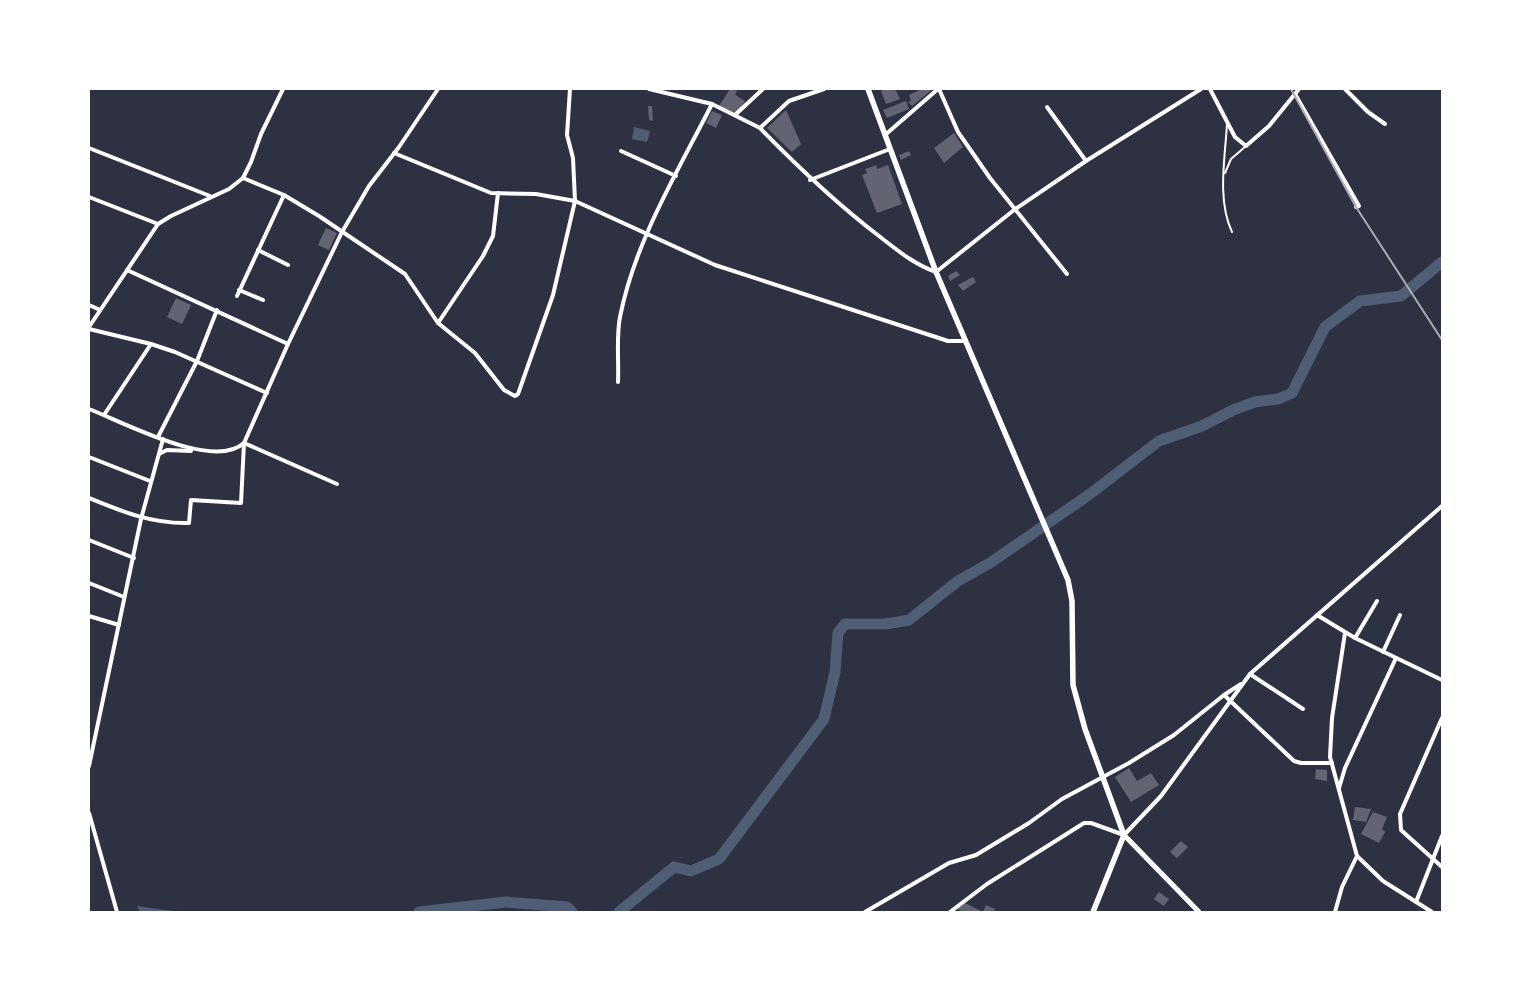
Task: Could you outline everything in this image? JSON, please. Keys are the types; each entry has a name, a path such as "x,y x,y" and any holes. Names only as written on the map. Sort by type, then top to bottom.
{"main road":[{"path":"868,89 936,272 1068,580 1072,601 1072,672 1075,694 1085,729 1124,835 1094,912"}],"street":[{"path":"267,393 197,361 151,344 89,328 158,224 210,196 229,189 243,178 261,134 283,89"},
{"path":"89,498 142,519 169,524 189,523 191,500 241,503 244,443 288,344 342,232 369,186 438,89"},
{"path":"243,178 284,195 405,274 438,323 475,353 504,390 515,396 518,394 553,295 575,201 573,158 567,135 570,89"},
{"path":"649,89 712,104 760,128 810,180 900,253 925,268 936,272 1014,210 1086,161 1202,89"},
{"path":"735,115 763,89"},
{"path":"760,128 789,101 824,89"},
{"path":"885,135 938,89 958,132 1014,210 1067,274"},
{"path":"1210,89 1235,137 1246,146 1269,126 1299,89"},
{"path":"1345,89 1368,112 1385,124"},
{"path":"1295,94 1359,206 1356,207"},
{"path":"618,382 619,320 631,270 646,234 712,104"},
{"path":"1047,107 1086,161"},
{"path":"89,148 210,196"},
{"path":"810,180 890,149"},
{"path":"621,151 676,176"},
{"path":"394,153 491,192 536,194 575,201 724,268 948,341 966,341"},
{"path":"438,323 493,236 498,193"},
{"path":"237,296 284,195"},
{"path":"89,197 158,224"},
{"path":"258,250 288,265"},
{"path":"127,270 288,344"},
{"path":"239,290 264,300"},
{"path":"89,305 100,310"},
{"path":"89,766 124,597 161,438 197,361 217,310"},
{"path":"104,415 151,344"},
{"path":"89,409 196,451"},
{"path":"158,456 167,450 233,450 244,443"},
{"path":"244,443 337,484"},
{"path":"89,456 150,481"},
{"path":"1124,835 1161,796 1250,674 1442,506"},
{"path":"89,540 134,558"},
{"path":"89,583 124,597"},
{"path":"1355,638 1377,601"},
{"path":"1317,615 1345,633 1442,680"},
{"path":"89,616 119,625"},
{"path":"1383,652 1400,616"},
{"path":"1345,633 1330,737 1332,763 1338,790 1357,856 1383,881 1432,912"},
{"path":"1338,790 1345,768 1396,658"},
{"path":"1250,674 1302,709"},
{"path":"865,912 949,863 976,854 1029,823 1062,799 1130,763 1174,735 1224,695 1243,683"},
{"path":"1224,695 1294,761 1301,763 1332,763"},
{"path":"1442,718 1400,814 1401,830 1442,866"},
{"path":"89,813 117,912"},
{"path":"950,912 987,884 1084,823 1090,823 1124,835 1199,912"},
{"path":"1416,902 1442,836"},
{"path":"1335,912 1342,888 1357,856"}],"lane":[{"path":"1227,124 1224,211 1232,232"},
{"path":"1225,174 1231,159 1246,146"}],"water":[{"path":"634,127 650,131 647,142 632,139"},
{"path":"137,906 179,912 140,912"}],"building":[{"path":"730,89 737,91 735,95 745,101 736,116 719,106"},
{"path":"895,89 900,99 886,104 881,91"},
{"path":"922,89 933,89 912,106 908,102 911,101 909,95"},
{"path":"906,101 909,109 887,118 883,110"},
{"path":"648,106 652,106 653,121 649,120"},
{"path":"786,110 801,144 792,152 767,128"},
{"path":"712,111 722,115 716,128 706,123"},
{"path":"954,133 963,147 944,163 934,148"},
{"path":"909,151 911,155 901,160 899,155"},
{"path":"876,165 877,169 888,165 902,204 877,213 862,175 867,173 865,169"},
{"path":"326,228 337,233 329,250 318,245"},
{"path":"956,271 960,275 950,281 948,276"},
{"path":"973,277 976,282 963,291 958,285"},
{"path":"176,298 191,305 182,324 167,317"},
{"path":"1129,768 1137,781 1151,773 1159,785 1131,802 1115,777"},
{"path":"1316,769 1327,770 1327,781 1315,779"},
{"path":"1355,807 1371,809 1366,822 1353,820"},
{"path":"1373,812 1387,817 1382,829 1385,832 1379,843 1361,834"},
{"path":"1181,841 1188,847 1177,858 1170,852"},
{"path":"1159,892 1169,899 1164,906 1154,899"},
{"path":"965,903 983,912 963,912 957,909"},
{"path":"986,905 995,909 993,912 983,912"}],"waterway":[{"path":"619,912 674,867 691,871 719,859 824,719 835,672 838,633 845,624 886,624 909,620 958,581 990,563 1090,494 1159,441 1202,426 1233,410 1255,402 1278,399 1292,393 1325,327 1360,301 1401,296 1442,262"},
{"path":"419,912 506,902 567,907 572,912"}],"railway":[{"path":"1291,89 1356,207 1442,340"}]}
